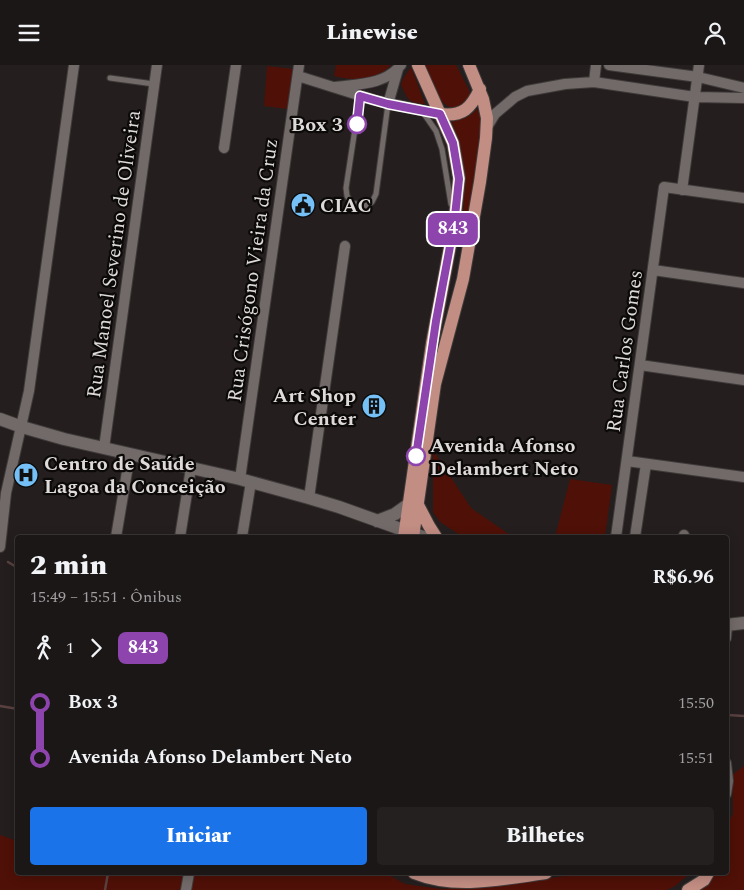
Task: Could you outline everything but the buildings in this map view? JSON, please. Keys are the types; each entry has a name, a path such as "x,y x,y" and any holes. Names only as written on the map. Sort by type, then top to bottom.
{"main road":[{"path":"412,535 432,343 454,225 459,179 453,143 418,65"},
{"path":"435,535 414,504 436,384 461,288 480,182 487,128 480,89 468,65"},
{"path":"440,114 448,115 466,110 473,104 480,89"},
{"path":"445,274 461,288"},
{"path":"420,875 433,879 487,881 531,875"},
{"path":"688,890 704,880 707,875"}],"street":[{"path":"0,547 6,493 22,427 47,272 58,171 74,65"},
{"name":"Rua Manoel Severino de Oliveira","path":"104,448 157,65"},
{"path":"224,148 236,65"},
{"path":"594,82 596,65"},
{"path":"609,65 698,77 744,88"},
{"path":"699,65 682,190 744,198"},
{"path":"332,87 375,82 385,78 399,67"},
{"path":"388,104 399,67"},
{"path":"298,70 332,87 360,96 388,104 440,114"},
{"name":"Rua Crisógono Vieira da Cruz","path":"242,535 246,481 298,70"},
{"path":"487,128 495,114 515,97 527,91 546,87 594,82 695,97 744,98"},
{"name":"Rua Carlos Gomes","path":"616,535 664,187 682,190"},
{"path":"310,498 345,247"},
{"path":"653,270 744,283"},
{"path":"640,365 744,380"},
{"path":"0,419 22,427 104,448 310,498 410,535"},
{"path":"116,535 130,454"},
{"path":"627,461 744,475"},
{"path":"635,535 646,463"},
{"path":"180,535 191,468"},
{"path":"376,521 414,504"},
{"path":"729,625 744,623"},
{"path":"186,890 189,875"}],"lane":[{"path":"110,78 154,84"},
{"path":"360,96 346,188 347,196 352,203 365,206 372,202 376,194 388,104"},
{"path":"422,111 436,131 442,149 454,225"}],"shaded area":[{"path":"336,65 391,65 372,77 349,79 334,76"},
{"path":"424,65 456,65 469,90 470,96 465,105 453,108 443,102 435,90"},
{"path":"267,66 293,69 288,109 264,106"},
{"path":"411,67 425,104 409,100 401,85"},
{"path":"477,109 480,119 480,149 465,228 462,223 464,185 462,160 452,122 453,120 469,116"},
{"path":"433,450 471,508 510,535 460,535 440,522 433,512"},
{"path":"570,479 612,485 605,535 556,535"},
{"path":"744,766 744,890 691,890 710,880 714,875 729,875 729,822 733,813 732,775"},
{"path":"0,835 15,840 15,875 389,875 405,884 441,889 483,887 572,875 688,875 667,890 0,890"}],"waterway":[{"path":"8,562 15,566"},
{"path":"0,706 15,708"},
{"path":"729,715 744,716"},
{"path":"105,890 108,875"}],"bus line":[{"name":"843","path":"357,124 360,96 388,104 440,114 453,143 457,160 459,179 454,225 436,321 416,456"}],"place":[{"name":"Box 3","path":"357,124"},
{"name":"CIAC","path":"303,205"},
{"name":"Art Shop Center","path":"374,406"},
{"name":"Avenida Afonso Delambert Neto","path":"416,456"},
{"name":"Centro de Saúde Lagoa da Conceição","path":"26,475"}]}
